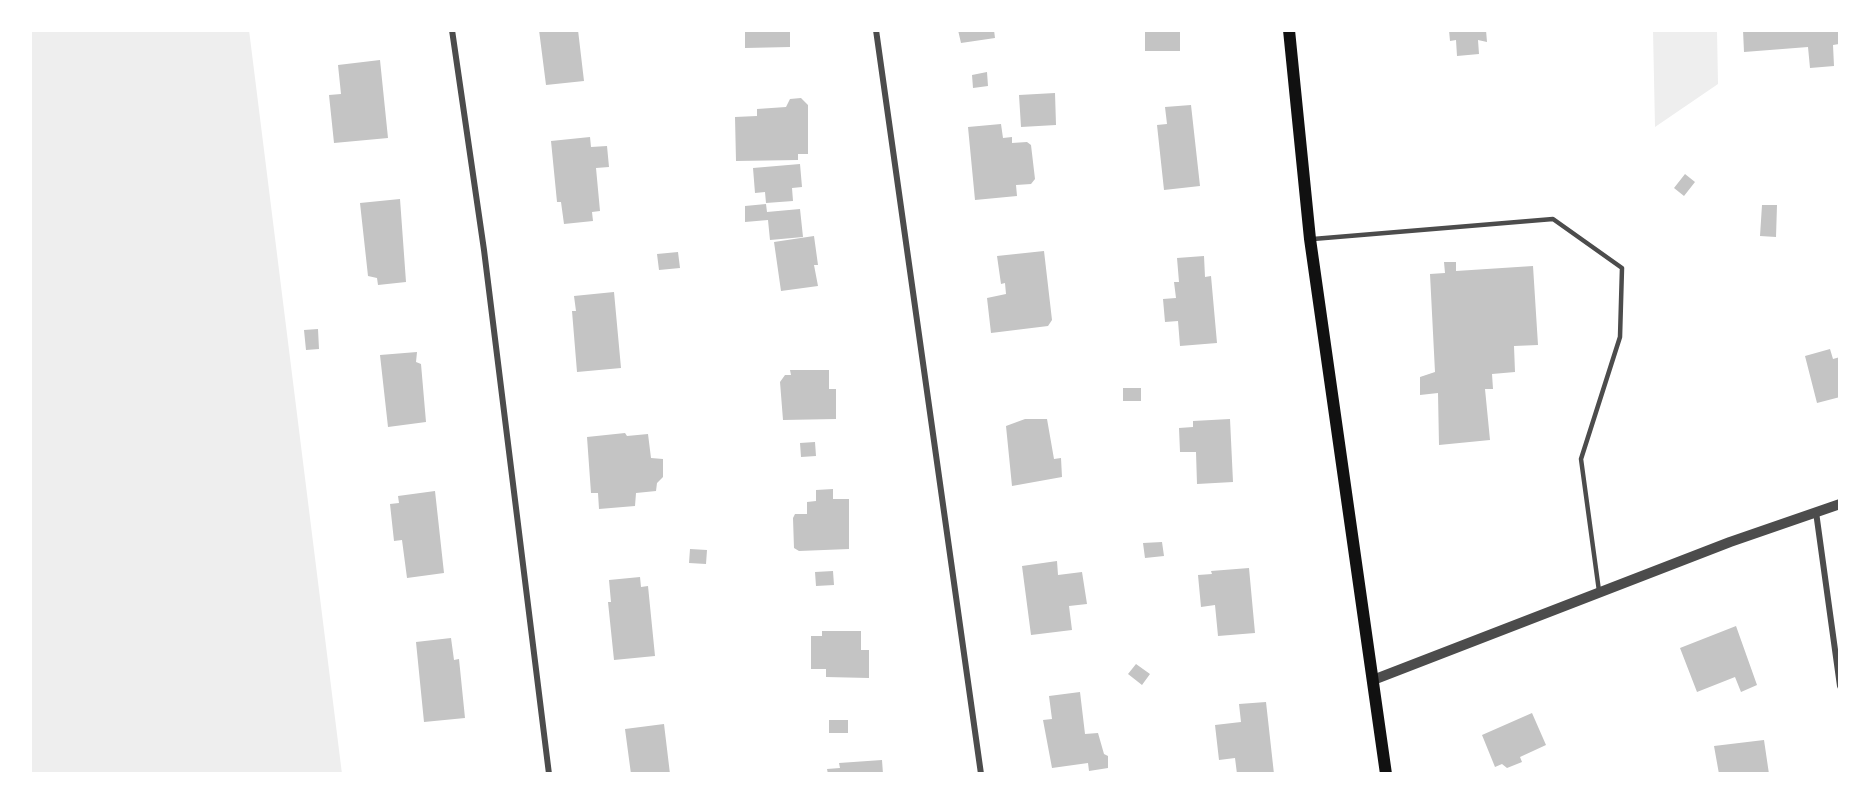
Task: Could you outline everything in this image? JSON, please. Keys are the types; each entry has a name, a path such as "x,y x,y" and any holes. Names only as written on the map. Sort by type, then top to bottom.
{"main road":[{"path":"1289,30 1310,239 1386,774"}],"street":[{"path":"452,30 484,250 549,774"},
{"path":"876,30 981,774"},
{"path":"1373,680 1599,591 1840,504"},
{"path":"1816,511 1840,686"}],"lane":[{"path":"1310,239 1553,219 1622,268 1620,337 1581,459 1599,591"}],"shaded area":[{"path":"30,30 249,30 342,774 30,774"},
{"path":"1653,30 1717,30 1718,84 1655,127"}],"building":[{"path":"539,30 578,30 584,81 546,85"},
{"path":"745,30 790,30 790,47 745,48"},
{"path":"958,30 994,30 995,38 961,43"},
{"path":"1145,30 1180,30 1180,51 1145,51"},
{"path":"1449,30 1486,30 1487,42 1478,40 1479,54 1457,56 1456,40 1450,41"},
{"path":"1743,30 1838,30 1839,44 1833,45 1834,66 1810,68 1808,47 1744,52"},
{"path":"380,60 388,138 334,143 329,95 341,94 338,65"},
{"path":"987,72 988,86 973,88 972,75"},
{"path":"1055,93 1056,125 1021,127 1019,95"},
{"path":"801,98 808,105 808,154 798,154 798,160 736,161 735,117 757,116 757,109 786,107 790,99"},
{"path":"1191,105 1200,186 1164,190 1157,125 1167,124 1165,107"},
{"path":"1001,124 1003,138 1012,137 1012,143 1027,142 1031,145 1035,179 1031,184 1016,185 1017,196 975,200 968,127"},
{"path":"590,137 591,147 607,146 609,167 596,168 600,211 592,212 593,221 564,224 561,202 557,202 551,141"},
{"path":"800,164 802,187 792,188 793,201 766,203 765,192 755,193 753,168"},
{"path":"1685,174 1695,182 1684,196 1674,188"},
{"path":"400,199 406,282 378,285 377,278 368,276 360,203"},
{"path":"766,204 767,212 800,209 803,237 770,240 768,220 745,222 745,206"},
{"path":"1762,205 1777,205 1776,237 1760,236"},
{"path":"814,236 818,265 814,265 818,286 781,291 774,242"},
{"path":"1044,251 1052,320 1048,326 991,333 987,298 1006,294 1005,283 1001,284 997,256"},
{"path":"678,252 680,268 659,270 657,254"},
{"path":"1204,256 1205,277 1211,276 1217,343 1180,346 1178,321 1165,322 1163,299 1176,298 1174,282 1179,282 1177,258"},
{"path":"1444,262 1456,262 1456,271 1533,266 1538,345 1514,346 1515,372 1492,374 1493,389 1485,389 1490,440 1439,445 1438,393 1420,395 1420,377 1435,372 1430,274 1445,273"},
{"path":"614,292 621,368 577,372 572,311 576,311 574,296"},
{"path":"318,329 319,349 306,350 304,330"},
{"path":"1830,349 1833,359 1840,357 1840,397 1817,403 1805,356"},
{"path":"417,352 416,362 421,364 426,422 388,427 380,355"},
{"path":"790,370 829,370 829,389 836,389 836,419 783,420 780,382 785,375 791,375"},
{"path":"1123,388 1141,388 1141,401 1123,401"},
{"path":"1025,419 1047,419 1054,459 1061,458 1062,477 1012,486 1006,426"},
{"path":"1230,419 1233,482 1197,484 1196,452 1180,452 1179,428 1193,427 1193,421"},
{"path":"625,433 627,436 648,434 651,458 663,459 663,477 657,483 656,491 636,493 635,506 599,509 598,493 591,493 587,437"},
{"path":"815,442 816,456 801,457 800,443"},
{"path":"833,489 833,499 849,499 849,549 799,551 794,548 793,518 795,514 807,514 807,502 816,501 816,490"},
{"path":"435,491 444,573 407,578 402,540 394,541 390,504 399,503 398,496"},
{"path":"1162,542 1164,556 1145,558 1143,543"},
{"path":"690,549 707,550 706,564 689,563"},
{"path":"1057,561 1058,575 1082,572 1087,604 1069,606 1072,630 1031,635 1022,566"},
{"path":"1249,568 1255,633 1218,636 1215,605 1201,607 1198,575 1212,574 1211,571"},
{"path":"833,571 834,585 816,586 815,572"},
{"path":"640,577 641,587 648,586 655,656 614,660 608,602 611,602 609,580"},
{"path":"1736,626 1757,685 1741,692 1735,677 1697,692 1680,648"},
{"path":"822,631 861,631 861,650 869,650 869,678 826,677 826,669 811,669 811,636 822,636"},
{"path":"451,638 454,660 459,659 465,718 424,722 416,642"},
{"path":"1136,664 1150,674 1142,685 1128,674"},
{"path":"1080,692 1085,734 1098,733 1104,754 1108,756 1108,768 1089,771 1088,763 1052,768 1043,720 1052,719 1049,696"},
{"path":"1266,702 1274,774 1237,774 1235,758 1219,760 1215,725 1241,722 1239,704"},
{"path":"1532,713 1546,745 1520,757 1522,762 1507,768 1502,764 1495,767 1482,735"},
{"path":"829,720 848,720 848,733 829,733"},
{"path":"664,724 670,774 631,774 625,729"},
{"path":"1764,740 1769,774 1719,774 1714,746"},
{"path":"882,760 883,774 828,774 827,769 840,768 839,763"}]}
